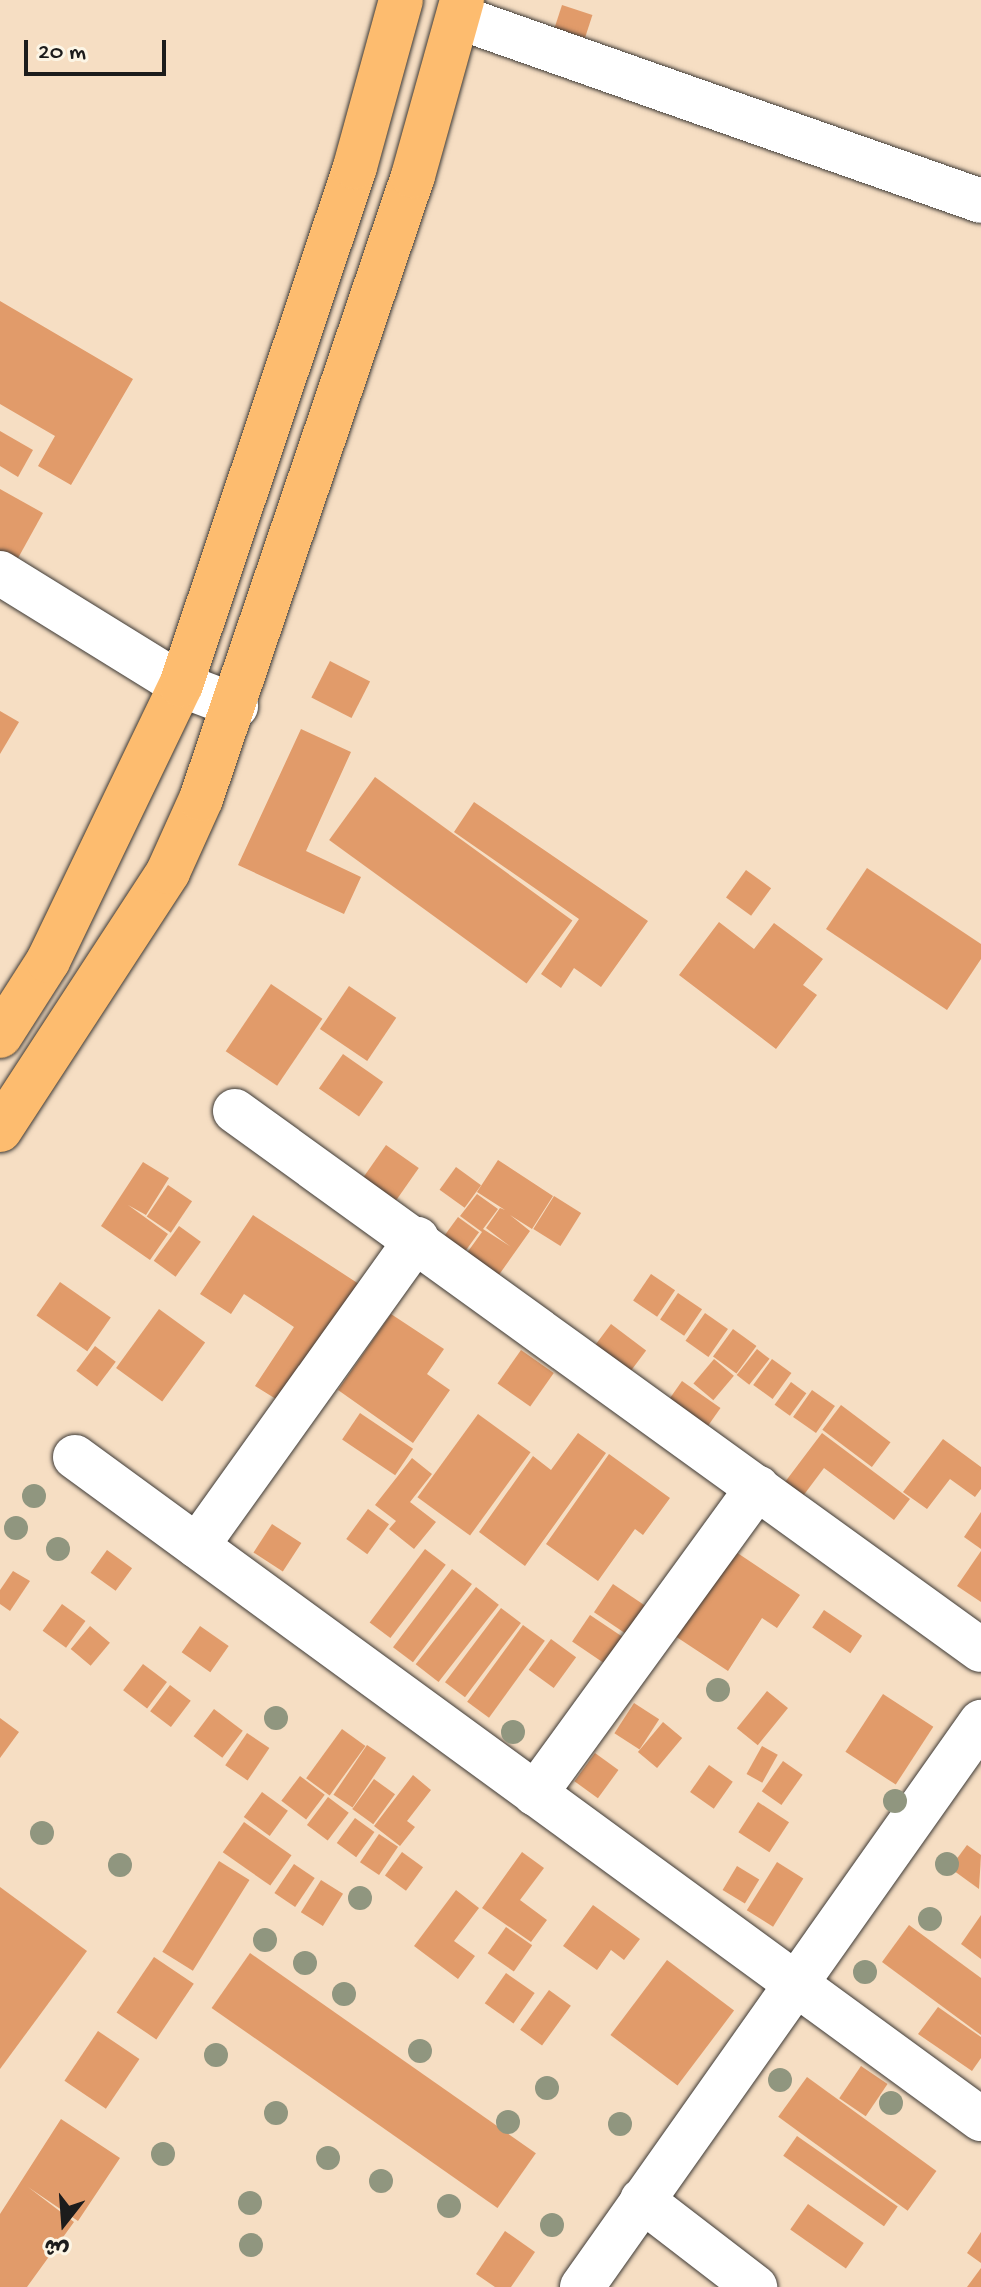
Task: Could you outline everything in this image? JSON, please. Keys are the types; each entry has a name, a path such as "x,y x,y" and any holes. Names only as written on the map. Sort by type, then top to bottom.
{"main road":[{"path":"0,1036 48,961 181,685 355,167 401,0"},
{"path":"0,1130 168,872 236,706 413,176 460,8"}],"street":[{"path":"460,8 981,201"},
{"path":"0,573 181,685 236,706"},
{"path":"235,1111 417,1239 981,1650"},
{"path":"197,1546 417,1239"},
{"path":"75,1457 981,2119"},
{"path":"535,1794 758,1487"},
{"path":"582,2287 793,1982 981,1722"},
{"path":"642,2200 755,2287"}],"building":[{"path":"562,5 592,15 585,38 555,28"},
{"path":"0,301 133,379 71,485 38,466 55,436 0,404"},
{"path":"0,431 33,450 18,477 0,466"},
{"path":"0,489 43,513 12,569 0,563"},
{"path":"330,661 370,681 351,718 311,698"},
{"path":"0,711 19,722 0,754"},
{"path":"301,729 351,752 306,851 361,877 344,914 238,865"},
{"path":"375,777 572,920 527,984 329,840"},
{"path":"474,802 648,921 601,987 574,968 561,988 541,974 579,919 454,832"},
{"path":"867,868 981,944 981,959 947,1010 826,929"},
{"path":"746,870 771,888 751,916 726,898"},
{"path":"719,922 754,949 774,923 823,959 803,985 817,995 776,1049 679,975"},
{"path":"271,984 322,1019 277,1086 226,1051"},
{"path":"349,986 396,1018 367,1061 320,1029"},
{"path":"343,1054 383,1082 359,1117 319,1088"},
{"path":"386,1145 419,1168 394,1203 361,1180"},
{"path":"498,1160 553,1196 532,1229 510,1215 530,1231 496,1279 464,1257 482,1232 460,1216 477,1194 498,1209 483,1229 511,1247 486,1228 500,1208 505,1210 477,1192"},
{"path":"143,1162 169,1178 146,1215 128,1205 168,1234 150,1260 101,1226"},
{"path":"456,1167 481,1185 465,1208 440,1190"},
{"path":"168,1185 192,1201 171,1233 147,1217"},
{"path":"554,1196 581,1213 560,1246 533,1229"},
{"path":"253,1215 362,1286 284,1404 255,1386 294,1327 244,1294 231,1314 200,1294"},
{"path":"458,1217 479,1232 464,1253 443,1238"},
{"path":"179,1226 201,1242 176,1277 154,1261"},
{"path":"651,1274 675,1290 657,1317 633,1301"},
{"path":"60,1282 111,1318 87,1351 36,1316"},
{"path":"678,1293 702,1309 684,1336 660,1320"},
{"path":"159,1309 205,1343 162,1402 116,1368"},
{"path":"705,1313 728,1329 708,1357 685,1341"},
{"path":"391,1314 444,1349 427,1374 450,1390 413,1443 338,1390"},
{"path":"611,1324 646,1350 629,1374 594,1347"},
{"path":"733,1329 756,1346 736,1374 713,1357"},
{"path":"95,1346 116,1362 97,1386 76,1371"},
{"path":"757,1349 770,1359 749,1385 737,1375"},
{"path":"521,1350 554,1373 530,1407 497,1384"},
{"path":"714,1359 734,1376 713,1400 693,1384"},
{"path":"772,1359 791,1373 773,1399 753,1385"},
{"path":"682,1381 721,1408 706,1429 667,1402"},
{"path":"791,1382 806,1393 790,1416 775,1405"},
{"path":"812,1390 835,1406 816,1433 793,1417"},
{"path":"841,1405 891,1442 872,1467 822,1430"},
{"path":"360,1413 413,1449 395,1475 342,1440"},
{"path":"478,1414 531,1452 470,1536 417,1497"},
{"path":"578,1433 606,1453 525,1566 479,1532 533,1456 551,1470"},
{"path":"822,1433 910,1499 894,1520 824,1468 803,1496 785,1482"},
{"path":"943,1439 981,1467 981,1489 975,1497 950,1479 927,1509 903,1492"},
{"path":"609,1454 670,1498 643,1535 635,1529 598,1581 546,1544"},
{"path":"412,1458 432,1474 410,1502 436,1522 414,1549 389,1529 396,1521 375,1505"},
{"path":"368,1509 389,1524 367,1554 346,1539"},
{"path":"981,1512 981,1549 964,1537"},
{"path":"272,1524 301,1543 283,1572 253,1553"},
{"path":"425,1549 446,1565 390,1638 370,1622"},
{"path":"107,1550 132,1568 116,1591 91,1573"},
{"path":"733,1550 800,1595 777,1628 762,1618 728,1671 675,1636"},
{"path":"981,1551 981,1602 957,1586"},
{"path":"452,1569 472,1584 413,1662 393,1647"},
{"path":"13,1571 30,1581 10,1611 0,1604 0,1590"},
{"path":"613,1584 649,1608 630,1636 594,1612"},
{"path":"476,1587 499,1605 439,1682 416,1664"},
{"path":"62,1604 85,1621 66,1648 43,1631"},
{"path":"501,1608 521,1623 465,1697 445,1682"},
{"path":"824,1610 862,1636 850,1653 812,1627"},
{"path":"590,1615 623,1637 605,1664 572,1642"},
{"path":"523,1625 545,1641 489,1718 467,1702"},
{"path":"90,1626 110,1643 91,1666 71,1649"},
{"path":"200,1626 229,1646 210,1672 182,1652"},
{"path":"551,1639 576,1657 554,1688 529,1670"},
{"path":"143,1664 167,1682 147,1708 123,1690"},
{"path":"170,1685 191,1701 171,1727 150,1711"},
{"path":"767,1691 788,1708 758,1745 737,1728"},
{"path":"883,1694 933,1727 896,1785 845,1752"},
{"path":"634,1703 659,1719 640,1750 614,1733"},
{"path":"214,1709 243,1731 222,1758 194,1736"},
{"path":"0,1718 19,1732 0,1758"},
{"path":"663,1722 682,1738 657,1768 638,1752"},
{"path":"342,1729 365,1746 330,1795 306,1778"},
{"path":"247,1733 269,1748 248,1780 225,1765"},
{"path":"367,1745 386,1758 353,1808 333,1795"},
{"path":"762,1746 778,1755 762,1783 746,1774"},
{"path":"595,1753 618,1770 598,1798 574,1781"},
{"path":"783,1761 803,1775 781,1805 762,1791"},
{"path":"709,1765 733,1782 714,1809 690,1792"},
{"path":"413,1775 431,1790 407,1821 415,1827 400,1846 374,1826"},
{"path":"300,1776 325,1795 306,1819 281,1801"},
{"path":"374,1779 395,1794 373,1824 352,1809"},
{"path":"262,1792 288,1811 270,1836 244,1817"},
{"path":"328,1797 349,1813 328,1841 307,1825"},
{"path":"758,1802 789,1822 769,1852 738,1832"},
{"path":"355,1818 374,1832 356,1857 337,1843"},
{"path":"244,1822 292,1855 270,1886 223,1852"},
{"path":"379,1834 398,1847 379,1875 360,1862"},
{"path":"967,1845 981,1855 979,1889 950,1868"},
{"path":"402,1852 423,1867 406,1891 385,1875"},
{"path":"522,1852 544,1868 520,1900 547,1920 531,1942 482,1908"},
{"path":"219,1861 250,1880 193,1971 162,1952"},
{"path":"777,1862 803,1878 773,1927 747,1910"},
{"path":"294,1864 315,1878 295,1907 274,1893"},
{"path":"737,1866 759,1879 745,1903 723,1890"},
{"path":"321,1880 343,1894 323,1926 301,1912"},
{"path":"0,1887 87,1951 0,2069"},
{"path":"456,1890 479,1908 454,1941 475,1956 458,1979 414,1946"},
{"path":"593,1905 640,1939 624,1960 611,1950 597,1970 563,1946"},
{"path":"981,1915 981,1959 961,1944"},
{"path":"909,1925 981,1978 981,2035 882,1962"},
{"path":"506,1927 532,1945 514,1972 488,1953"},
{"path":"250,1953 536,2153 497,2208 212,2008"},
{"path":"154,1957 194,1984 156,2039 117,2013"},
{"path":"667,1960 734,2011 678,2086 610,2035"},
{"path":"506,1973 535,1993 513,2023 485,2003"},
{"path":"549,1990 571,2006 542,2046 520,2030"},
{"path":"938,2007 981,2037 981,2058 972,2071 918,2034"},
{"path":"98,2031 139,2059 106,2109 64,2081"},
{"path":"861,2066 888,2084 866,2116 839,2098"},
{"path":"807,2077 936,2171 908,2211 778,2117"},
{"path":"61,2119 120,2158 78,2221 28,2187 74,2222 27,2287 0,2287 0,2214"},
{"path":"797,2136 898,2207 884,2226 783,2156"},
{"path":"808,2204 864,2243 846,2268 790,2229"},
{"path":"505,2231 535,2252 511,2287 495,2287 476,2274"},
{"path":"981,2232 981,2263 967,2253"},
{"path":"981,2268 981,2287 967,2287"}]}
